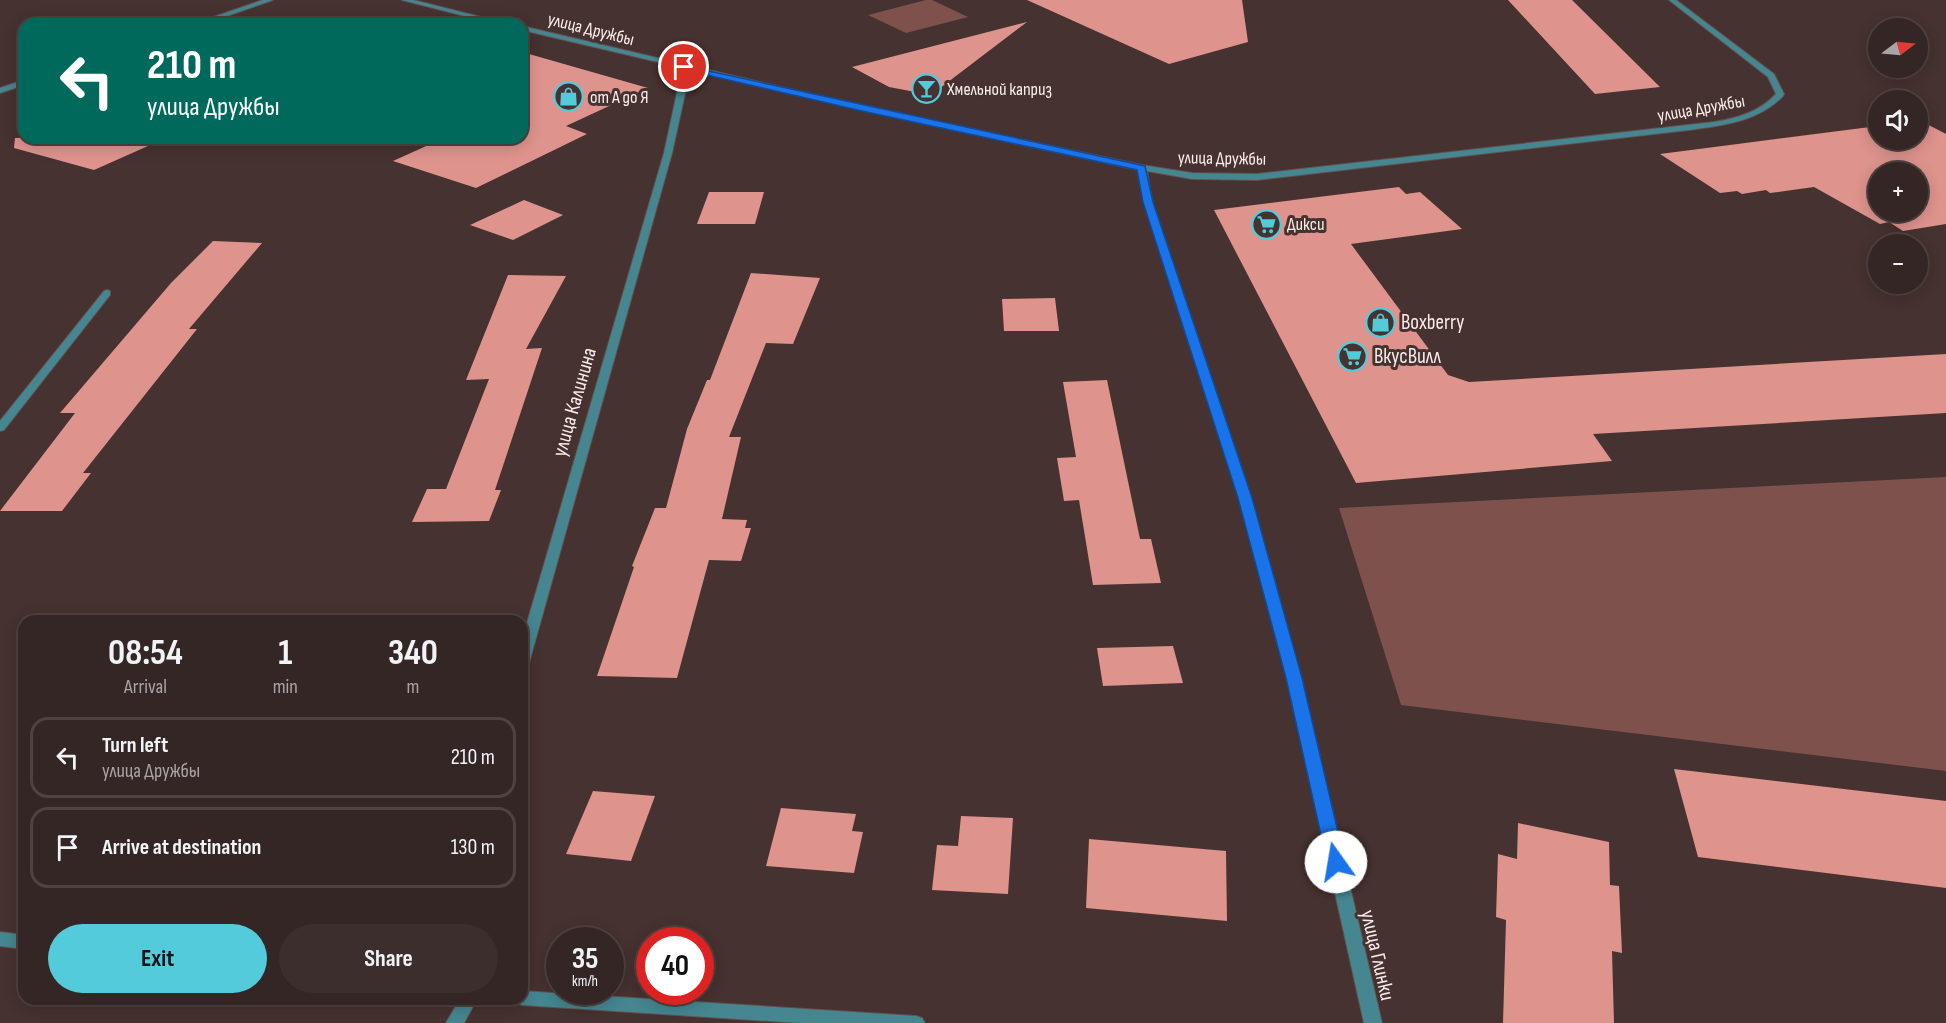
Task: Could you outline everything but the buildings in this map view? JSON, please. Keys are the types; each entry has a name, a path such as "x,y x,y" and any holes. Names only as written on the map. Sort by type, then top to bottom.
{"street":[{"path":"215,18 270,0"},
{"path":"405,0 480,18"},
{"name":"улица Дружбы","path":"528,29 862,108 1142,168 1192,176 1257,177 1689,128 1753,115 1772,104 1780,94 1772,76 1672,0"},
{"name":"улица Калинина","path":"528,642 668,153 682,88 707,73"},
{"path":"0,91 18,84"},
{"name":"улица Глинки","path":"1142,168 1148,202 1245,498 1291,667 1373,1023"},
{"path":"0,428 107,293"},
{"path":"0,939 18,941"},
{"path":"528,998 916,1023"},
{"path":"455,1023 466,1005"}],"shaded area":[{"path":"932,0 968,17 906,33 868,15"},
{"path":"1946,477 1946,771 1401,705 1339,508"}],"place":[{"name":"Хмельной каприз","path":"926,89"},
{"name":"от А до Я","path":"569,97"},
{"name":"Дикси","path":"1266,224"},
{"name":"Boxberry","path":"1380,322"},
{"name":"ВкусВилл","path":"1353,356"}],"route":[{"path":"684,67 1142,168 1148,202 1245,498 1294,678 1336,862"}]}
